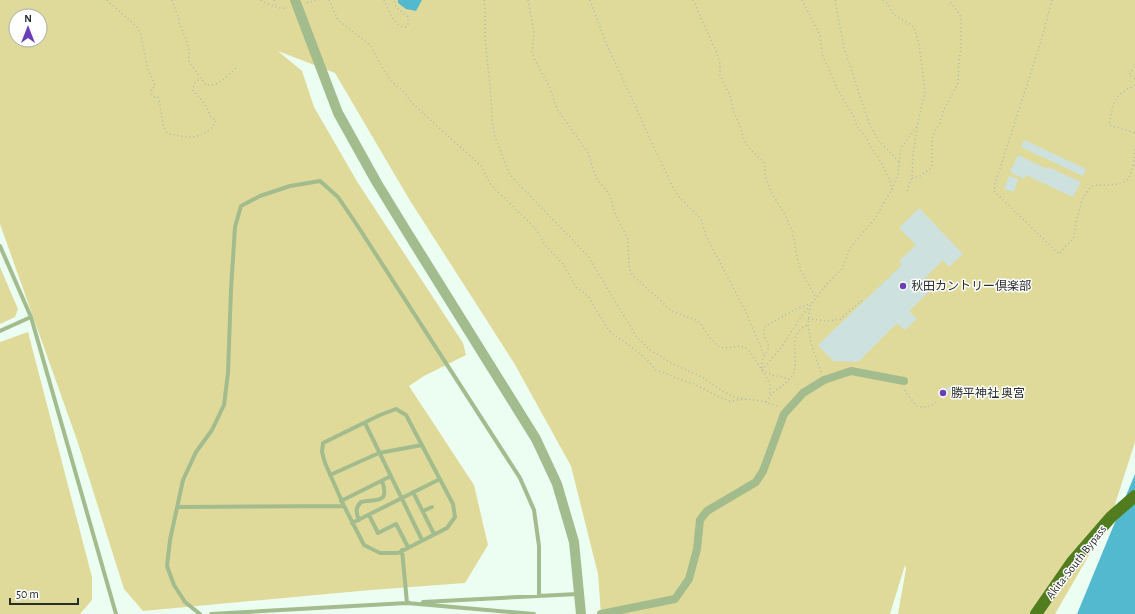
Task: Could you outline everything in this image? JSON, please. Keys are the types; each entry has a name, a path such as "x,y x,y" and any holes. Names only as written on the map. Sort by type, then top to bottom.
{"highway":[{"name":"Akita-South Bypass","path":"1036,614 1072,562 1111,517 1135,496"}],"street":[{"path":"296,4 338,113 385,195 536,439 557,484 574,542 580,614"},
{"path":"601,614 675,599 690,579 697,549 700,520 707,511 756,482 763,471 784,414 803,393 824,380 851,371 904,381"}],"lane":[{"path":"200,614 185,602 174,585 167,566 170,540 183,480 196,452 212,430 224,405 228,373 235,226 241,206 260,196 290,186 320,181 338,197 357,225 520,478 534,510 539,546 539,595"},
{"path":"0,246 31,317 116,614"},
{"path":"0,331 31,317"},
{"path":"396,409 406,415 453,504 455,518 447,528 398,553 380,553 364,545 344,506 325,463 322,452 323,443 365,423 396,409"},
{"path":"365,423 422,540"},
{"path":"330,475 379,453 422,445"},
{"path":"342,501 391,476"},
{"path":"352,523 440,479"},
{"path":"359,520 356,513 357,506 361,502 373,502 379,500 384,495 385,490 382,481"},
{"path":"413,492 434,534"},
{"path":"177,507 344,506"},
{"path":"422,511 432,507"},
{"path":"369,515 378,533 396,524 408,547"},
{"path":"402,550 407,603"},
{"path":"211,614 578,594"},
{"path":"407,603 534,614"}],"path":[{"path":"107,0 137,27 141,35 147,66 155,86 151,90 151,94 154,97 158,97 162,118 167,133 193,138 202,135 213,128 216,120 210,116 203,100 192,91 194,84 201,78"},
{"path":"172,0 188,47 189,62 206,84 213,85 220,83 237,67"},
{"path":"261,0 281,9 316,0"},
{"path":"274,0 276,7"},
{"path":"329,0 338,20 370,45 386,74 395,85 404,92 412,103 481,166 491,184 536,228 545,245 563,264 576,286 588,296 608,329 614,335 629,345 647,360 656,370 694,384 730,401 747,399"},
{"path":"384,0 394,21 401,27 406,27 408,24 408,17 396,7 394,0"},
{"path":"484,0 485,37 494,136 510,175 588,256 605,282 636,336 650,350 673,364 702,377 722,391 737,398 766,402 787,410"},
{"path":"528,0 534,32 532,52 534,58 550,88 557,109 589,154 597,179 609,194 617,218 628,239 630,269 632,276 671,311 696,320 700,323 718,346 725,348 739,346 746,348 770,384 770,396"},
{"path":"590,0 606,43 673,188 680,198 701,218 706,236 745,310 764,355"},
{"path":"693,0 716,52 720,64 720,76 730,98 732,110 740,126 744,140 750,149 763,161 766,181 792,230 798,262 802,273 816,298"},
{"path":"802,0 820,35 822,54 838,90 848,106 858,129 865,135 884,168 890,180 892,190"},
{"path":"835,0 844,48 870,126 879,141 900,163"},
{"path":"762,370 781,348 802,315 826,284 842,269 850,248 876,217 892,190 898,174 901,148 917,126 925,92 919,44 914,27 893,14 887,2 883,0"},
{"path":"912,178 920,176 932,165 933,135 940,123 944,109 958,83 961,49 961,22 960,15 949,0"},
{"path":"1052,0 1042,38 994,191 1059,254 1074,237 1076,222 1082,200 1089,189 1094,184 1112,186 1123,184 1132,174 1135,149"},
{"path":"1135,67 1129,75 1135,79"},
{"path":"1135,85 1120,93 1115,99 1109,125 1133,132 1135,136"},
{"path":"907,191 912,178 913,154 918,120"},
{"path":"808,319 829,321 840,319 863,300"},
{"path":"790,379 772,375 762,370 760,362 768,351 767,341 763,332 764,327 813,302"},
{"path":"810,306 808,325 812,344 824,380"},
{"path":"766,402 770,396 790,379 794,372 796,336 802,328 808,325"},
{"path":"904,381 906,394 918,407 928,407 936,403 938,400"}],"shaded area":[{"name":"秋田カントリー倶楽部","path":"0,0 1135,0 1135,442 1111,517 1055,614 898,614 906,569 905,565 890,614 601,614 598,574 571,466 514,363 409,199 335,73 278,51 302,71 314,107 358,183 463,343 466,355 424,376 409,386 474,485 488,545 465,583 143,611 124,589 77,440 0,224"},
{"path":"0,267 18,309 15,317 0,324"},
{"path":"28,332 92,577 92,600 80,614 0,614 0,342"}],"water":[{"path":"398,0 422,0 416,11 406,9 398,3"},
{"path":"1135,474 1135,614 1077,614"}],"building":[{"path":"1024,140 1086,169 1083,176 1021,147"},
{"path":"1018,155 1047,169 1048,167 1081,182 1073,197 1026,175 1024,179 1010,172"},
{"path":"1009,176 1018,179 1014,192 1004,189"},
{"name":"秋田カントリー倶楽部","path":"919,208 963,254 949,267 943,260 922,281 931,290 909,311 917,319 905,330 897,323 858,362 833,361 818,345 902,265 899,261 916,245 899,228"},
{"name":"勝平神社 奥宮","path":"949,386 951,389 948,392 949,394 942,399 937,392 943,387 945,389"}],"place":[{"name":"秋田カントリー倶楽部","path":"903,286"},
{"name":"勝平神社 奥宮","path":"943,393"}]}
